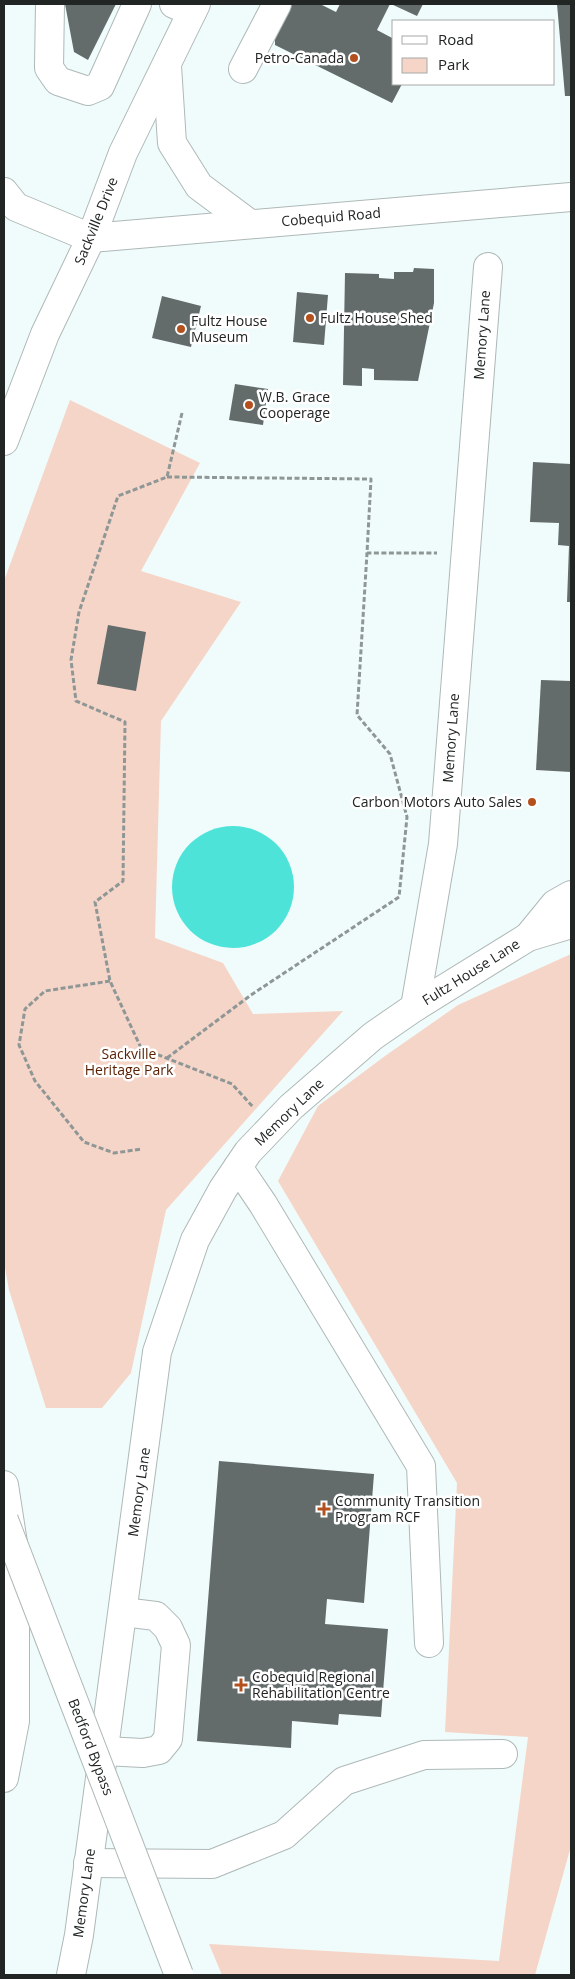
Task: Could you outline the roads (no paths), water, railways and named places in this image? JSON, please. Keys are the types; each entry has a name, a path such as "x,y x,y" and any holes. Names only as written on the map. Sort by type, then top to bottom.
{"main road":[{"path":"50,4 49,68 58,81 88,91 100,86 136,4"},
{"path":"243,69 277,4"},
{"name":"Sackville Drive","path":"4,441 45,334 91,238 123,153 166,64 187,7"},
{"path":"166,64 172,144 199,186 250,224"},
{"path":"4,192 16,206 91,238"},
{"name":"Cobequid Road","path":"91,238 571,197"},
{"name":"Memory Lane","path":"72,1975 157,1352 195,1240 222,1189 248,1152 291,1107 373,1036 415,1007 443,844 488,267"},
{"name":"Fultz House Lane","path":"528,937 555,904 571,895"},
{"name":"Fultz House Lane","path":"415,1007 528,937 571,924"},
{"path":"238,1167 421,1466 429,1643"},
{"path":"4,1485 15,1556 15,1721 4,1778"},
{"name":"Bedford Bypass","path":"4,1520 179,1975"},
{"path":"104,1751 143,1753 159,1750 168,1739 176,1645 168,1628 156,1616 123,1612"},
{"path":"88,1862 212,1864 284,1835 344,1781 424,1755 503,1754"}],"water":[{"path":"233,826 245,827 256,831 267,836 276,844 284,853 289,864 293,875 293,899 289,910 284,921 276,930 267,938 256,943 245,947 233,948 221,947 210,943 199,938 190,930 182,921 177,910 173,899 172,887 173,875 177,864 182,853 190,844 199,836 210,831 221,827"}],"place":[{"name":"Petro-Canada","path":"354,58"},
{"name":"Fultz House Shed","path":"310,318"},
{"name":"Fultz House Museum","path":"181,329"},
{"name":"W.B. Grace Cooperage","path":"249,405"},
{"name":"Carbon Motors Auto Sales","path":"532,802"},
{"name":"Community Transition Program RCF","path":"324,1509"},
{"name":"Cobequid Regional Rehabilitation Centre","path":"241,1685"}],"park label":[{"name":"Sackville Heritage Park","path":"129,1062"}]}
